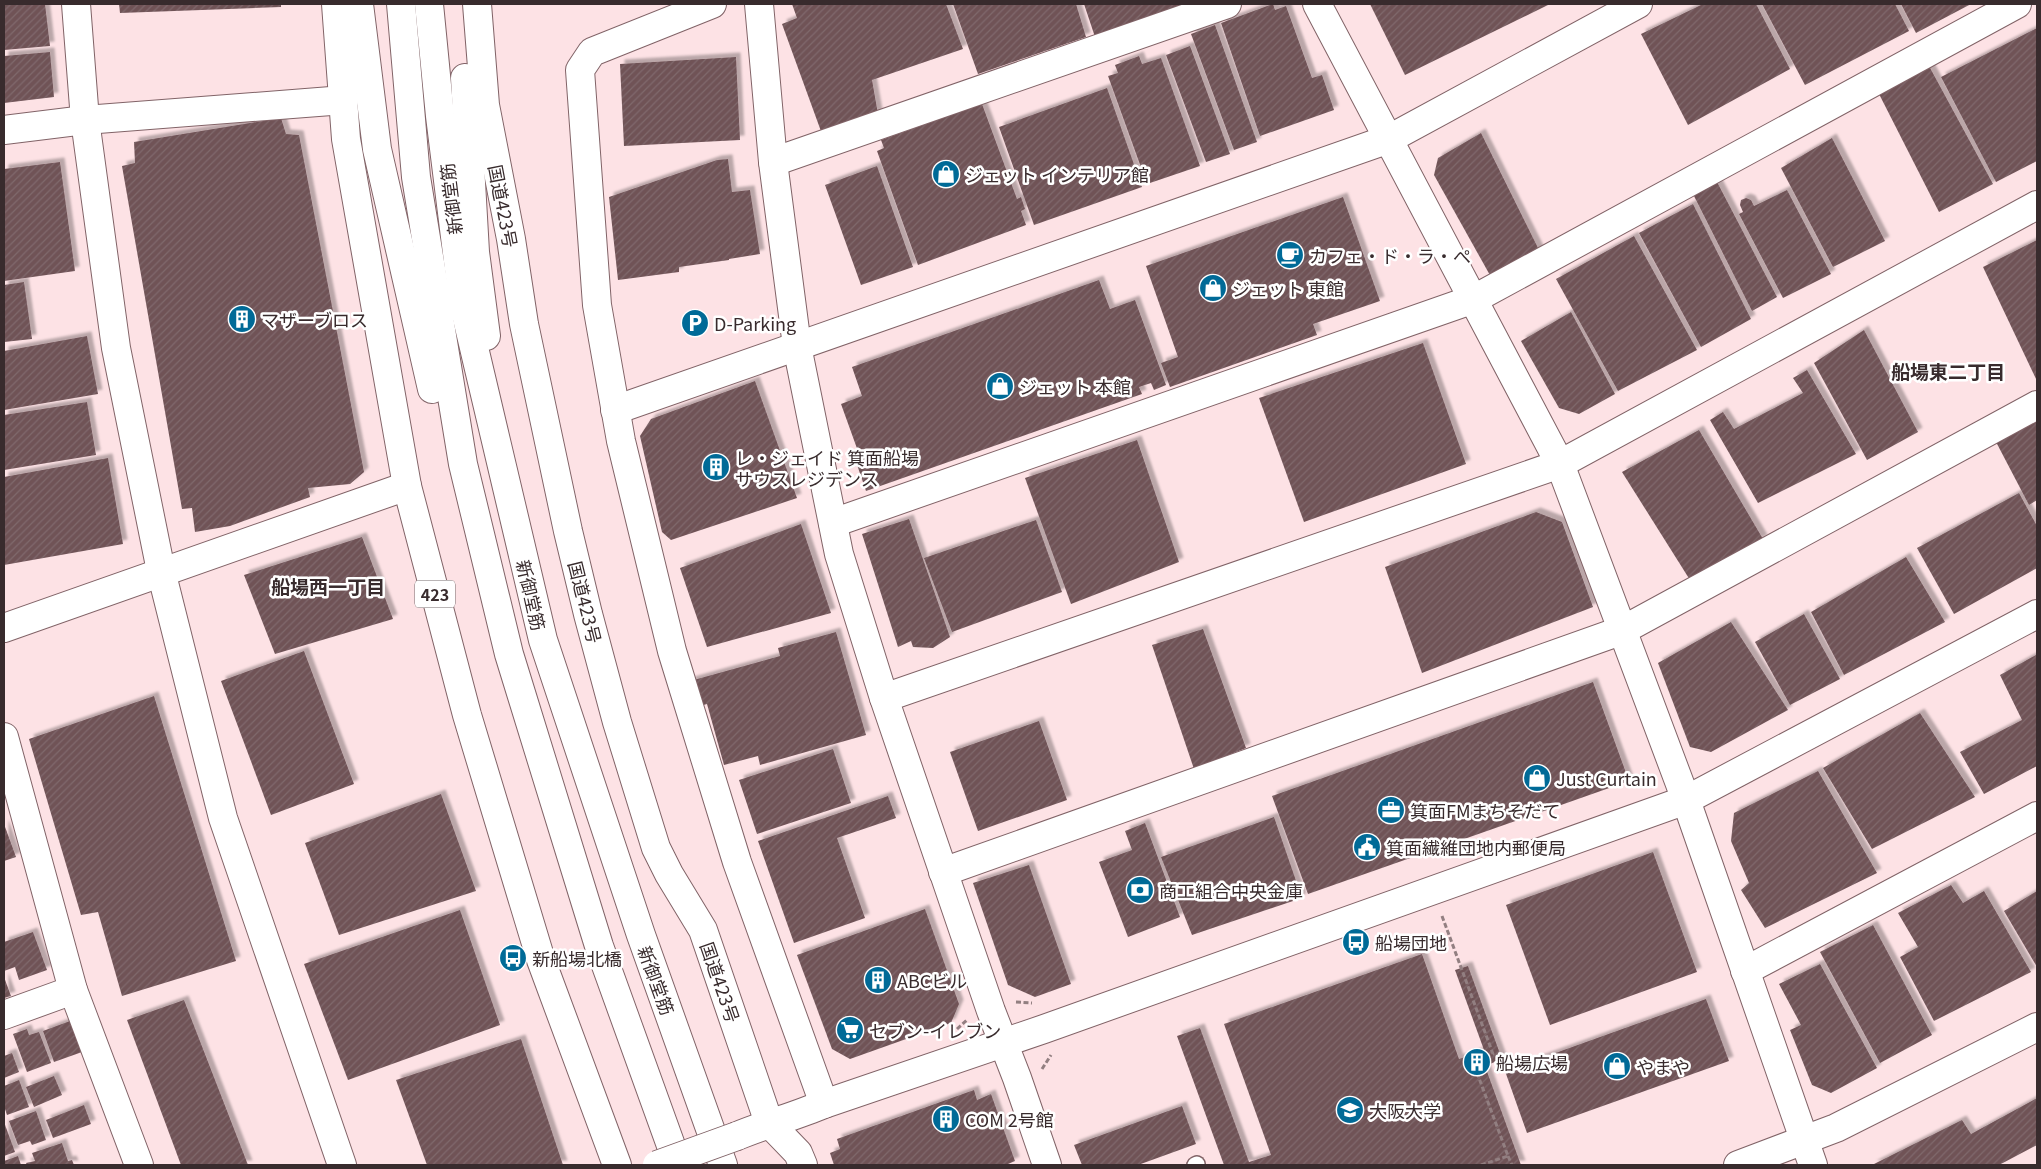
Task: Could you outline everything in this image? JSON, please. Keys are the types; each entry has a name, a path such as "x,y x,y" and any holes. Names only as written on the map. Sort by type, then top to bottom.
{"main road":[{"path":"76,4 85,120 116,348 161,572 223,818 342,1165"},
{"name":"423","path":"336,4 346,139 407,486 467,715 541,960 617,1165"},
{"path":"359,4 378,149 390,206 434,397 463,464"},
{"name":"新御堂筋","path":"401,4 416,177 463,464 512,664 599,946 678,1165"},
{"name":"新御堂筋","path":"429,4 462,302 543,640 641,935 723,1165"},
{"path":"461,4 476,252 498,452"},
{"name":"国道423号","path":"477,4 485,105 511,238 524,324 549,446 588,614 617,722 656,848 669,874 703,930 769,1123 798,1153 803,1165"},
{"path":"712,4 592,52 580,70 596,305 621,441 678,670 737,862 824,1104"},
{"path":"759,4 773,162 797,346 839,554 884,698 991,1011 1004,1042 1047,1165"},
{"path":"773,162 1227,4"},
{"path":"1317,4 1560,464 1686,800 1808,1153"},
{"path":"615,410 1389,139 1638,4"},
{"path":"833,523 1474,299 2017,4"},
{"path":"4,130 85,120 344,100"},
{"path":"884,698 1560,464 2037,205"},
{"path":"944,872 1623,630 2037,405"},
{"path":"4,628 407,486"},
{"path":"656,1165 769,1123 802,1114 824,1104 1686,800 2037,614"},
{"path":"4,737 73,990 139,1165"},
{"path":"1745,971 2037,816"},
{"path":"4,1015 73,990"},
{"path":"1738,1165 1808,1153 1836,1128 2037,1027"}],"path":[{"path":"1442,916 1493,1054 1473,1062 1512,1165"},
{"path":"1016,1002 1035,1003"},
{"path":"1040,1071 1052,1052"},
{"path":"1481,1165 1508,1156"}],"building":[{"path":"4,4 45,4 50,46 4,50"},
{"path":"119,4 281,4 281,7 120,13"},
{"path":"792,4 946,4 963,49 872,80 878,114 822,134 782,24 797,18"},
{"path":"953,4 1076,4 1086,37 978,74"},
{"path":"1084,4 1187,4 1095,37"},
{"path":"1273,4 1275,10 1286,6 1312,78 1322,75 1334,110 1260,136 1221,23"},
{"path":"1370,4 1550,4 1405,75"},
{"path":"1703,4 1756,4 1790,69 1688,125 1641,34"},
{"path":"1762,4 1895,4 1909,31 1805,85"},
{"path":"1901,4 1971,4 1916,33"},
{"path":"1215,25 1257,142 1234,150 1191,34"},
{"path":"2037,28 2037,161 1996,182 1941,77"},
{"path":"1190,46 1230,154 1206,162 1166,55"},
{"path":"50,52 54,97 4,103 4,56"},
{"path":"1139,56 1142,64 1161,58 1200,166 1147,184 1108,76 1118,73 1115,65"},
{"path":"736,57 740,140 624,146 620,64"},
{"path":"1929,66 1993,184 1939,212 1878,92"},
{"path":"1107,88 1142,187 1034,225 999,127"},
{"name":"ジェット インテリア館","path":"982,104 1017,199 1021,197 1025,209 1021,211 1026,225 918,265 877,151 884,148 881,140"},
{"name":"マザーブロス","path":"281,118 286,134 299,135 364,472 350,484 308,488 310,497 230,526 195,532 192,508 182,509 122,166 135,163 134,142"},
{"path":"1481,133 1540,252 1491,277 1434,175 1438,158"},
{"path":"1832,138 1885,241 1833,267 1781,168"},
{"path":"728,159 732,192 750,190 760,254 679,267 679,272 618,280 609,197 717,160"},
{"path":"60,162 75,271 4,281 4,169"},
{"path":"877,166 913,267 861,285 825,185"},
{"path":"1716,180 1777,297 1752,311 1692,192"},
{"path":"1787,190 1831,274 1783,298 1739,214 1743,212 1740,205 1741,200 1746,198 1751,200 1754,206"},
{"path":"1343,197 1380,301 1313,324 1317,335 1170,387 1161,363 1178,357 1146,266"},
{"path":"1693,204 1751,319 1701,347 1639,233"},
{"path":"1634,236 1697,350 1618,391 1556,279"},
{"path":"2037,240 2037,381 1983,267"},
{"name":"ジェット 本館","path":"1099,280 1110,309 1135,300 1166,385 1154,390 1151,383 1139,387 1142,394 866,491 854,456 859,454 841,404 862,396 852,367"},
{"path":"24,282 32,339 4,342 4,285"},
{"path":"1571,312 1615,394 1579,414 1559,408 1521,341"},
{"path":"1864,330 1918,432 1867,460 1814,363"},
{"path":"87,336 98,394 4,410 4,351"},
{"path":"1423,343 1466,464 1304,522 1259,398"},
{"path":"1807,370 1856,454 1758,503 1710,420 1723,412 1734,429 1803,393 1793,378"},
{"name":"レ・ジェイド 箕面船場 サウスレジデンス","path":"755,381 797,498 671,540 662,532 640,436 651,419"},
{"path":"87,402 96,455 4,470 4,415"},
{"path":"2037,418 2037,500 2029,505 1995,440"},
{"path":"1699,430 1763,539 1690,580 1622,472"},
{"path":"1137,440 1179,562 1071,604 1025,478"},
{"path":"108,458 123,544 4,565 4,477"},
{"path":"2019,493 2037,526 2037,568 1954,614 1917,548"},
{"path":"1536,512 1562,522 1593,607 1422,673 1385,567"},
{"path":"909,519 950,637 933,648 913,647 911,641 898,647 862,534"},
{"path":"1036,520 1062,592 952,632 924,558"},
{"path":"801,524 831,613 707,647 680,568"},
{"path":"362,537 393,619 275,654 244,575"},
{"path":"1906,557 1945,622 1844,675 1811,612"},
{"path":"1804,614 1840,679 1790,705 1755,642"},
{"path":"1731,622 1788,710 1711,752 1690,747 1658,663"},
{"path":"1203,629 1246,748 1194,769 1152,645"},
{"path":"836,632 866,735 760,765 758,756 724,765 707,704 697,707 690,681 780,656 778,648"},
{"path":"304,651 354,784 271,815 221,681"},
{"path":"2036,655 2037,766 1984,794 1960,752 2022,720 2000,675"},
{"path":"1593,682 1629,781 1308,894 1272,796"},
{"path":"154,696 236,961 122,996 98,912 81,915 29,739"},
{"path":"1920,713 1975,797 1872,849 1823,768"},
{"path":"1039,721 1067,800 978,831 950,752"},
{"path":"833,749 851,803 757,834 739,780"},
{"path":"1818,771 1877,873 1765,928 1741,890 1749,883 1731,841 1734,813"},
{"path":"441,794 476,891 339,935 305,843"},
{"path":"888,796 896,818 837,838 865,918 794,943 758,841"},
{"path":"1274,817 1302,898 1192,935 1161,857"},
{"name":"商工組合中央金庫","path":"1145,823 1180,917 1128,937 1099,862 1132,850 1125,831"},
{"path":"4,824 16,857 4,861"},
{"path":"1653,852 1697,972 1550,1025 1506,905"},
{"path":"1029,865 1071,984 1035,997 1008,985 973,883"},
{"path":"1951,885 1963,903 1984,891 2031,972 1934,1021 1900,957 1918,947 1898,913"},
{"path":"2037,891 2037,967 2004,911"},
{"name":"ABCビル","path":"925,909 959,1004 951,1023 850,1059 832,1049 797,955"},
{"path":"460,910 500,1025 348,1080 304,964"},
{"path":"1873,925 1932,1035 1880,1063 1820,952"},
{"path":"33,932 47,970 19,980 15,967 4,971 4,942"},
{"path":"1422,954 1459,1059 1484,1050 1455,970 1468,966 1502,1059 1485,1066 1521,1165 1224,1165 1177,1036 1200,1028 1249,1162 1271,1155 1224,1024"},
{"path":"1820,964 1877,1068 1831,1093 1812,1085 1790,1030 1801,1025 1779,984"},
{"path":"4,977 11,996 4,998"},
{"name":"やまや","path":"1706,999 1729,1061 1527,1133 1505,1071"},
{"path":"184,1000 248,1165 181,1165 127,1020"},
{"path":"70,1021 82,1052 54,1062 43,1031"},
{"path":"27,1029 29,1035 39,1032 51,1063 27,1072 13,1034"},
{"path":"521,1039 563,1165 427,1165 396,1080"},
{"path":"12,1053 19,1072 4,1078 4,1056"},
{"path":"54,1076 62,1095 34,1107 26,1087"},
{"path":"19,1080 29,1107 7,1115 4,1106 4,1086"},
{"name":"COM 2号館","path":"974,1090 977,1100 991,1094 1015,1161 1008,1165 834,1165 830,1153 840,1149 837,1139"},
{"path":"2037,1098 2037,1145 1999,1165 1872,1165 1962,1120 1971,1134"},
{"path":"84,1105 91,1124 53,1138 46,1120"},
{"path":"1182,1106 1196,1144 1138,1165 1082,1165 1074,1145"},
{"path":"36,1111 46,1140 32,1145 30,1141 18,1145 9,1121"},
{"path":"4,1122 15,1152 4,1156"},
{"path":"62,1143 68,1161 72,1160 74,1165 27,1165 26,1163 35,1161 32,1153"},
{"path":"18,1156 21,1165 4,1165 4,1161"}],"place":[{"name":"ジェット インテリア館","path":"946,174"},
{"name":"カフェ・ド・ラ・ぺ","path":"1290,255"},
{"name":"ジェット 東館","path":"1213,288"},
{"name":"マザーブロス","path":"242,319"},
{"name":"D-Parking","path":"695,323"},
{"name":"ジェット 本館","path":"1000,386"},
{"name":"レ・ジェイド 箕面船場 サウスレジデンス","path":"716,467"},
{"name":"Just Curtain","path":"1537,778"},
{"name":"箕面FMまちそだて","path":"1391,810"},
{"name":"箕面繊維団地内郵便局","path":"1367,847"},
{"name":"商工組合中央金庫","path":"1140,890"},
{"name":"船場団地","path":"1356,942"},
{"name":"新船場北橋","path":"513,958"},
{"name":"ABCビル","path":"878,980"},
{"name":"セブン-イレブン","path":"850,1030"},
{"name":"船場広場","path":"1477,1062"},
{"name":"やまや","path":"1617,1066"},
{"name":"大阪大学","path":"1350,1110"},
{"name":"COM 2号館","path":"946,1119"}],"district":[{"name":"船場東二丁目","path":"1948,370"},
{"name":"船場西一丁目","path":"328,585"}]}
